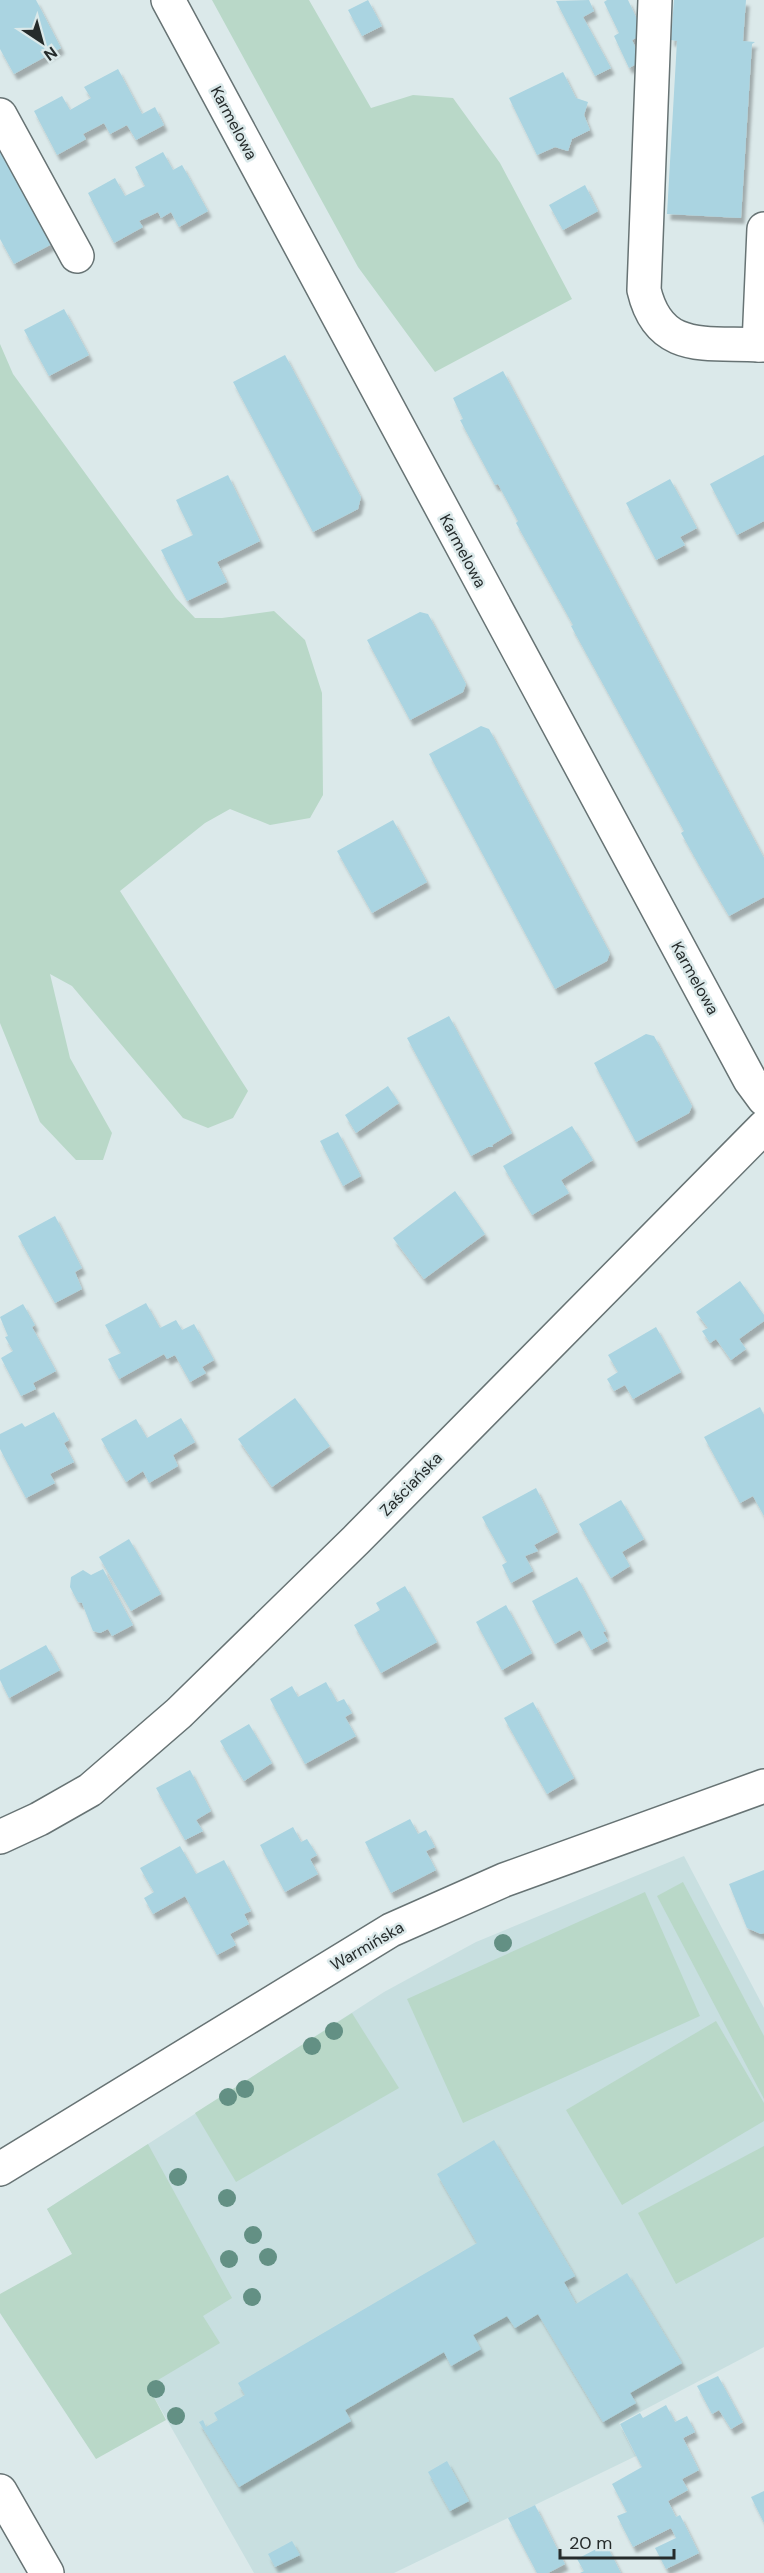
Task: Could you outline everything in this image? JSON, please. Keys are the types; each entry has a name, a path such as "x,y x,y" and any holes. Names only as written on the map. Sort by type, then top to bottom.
{"street":[{"name":"Karmelowa","path":"168,0 750,1080 764,1099"},
{"path":"655,0 644,290 649,310 660,326 675,338 694,343 761,345 764,229"},
{"path":"0,115 77,256"},
{"name":"Zaściańska","path":"0,1837 39,1819 90,1790 188,1705 356,1540 764,1127"},
{"name":"Warmińska","path":"0,2169 391,1930 504,1880 764,1786"},
{"path":"0,2491 47,2573"}],"shaded area":[{"path":"684,1856 764,2008 764,2347 619,2423 636,2456 394,2573 254,2573 47,2209 384,1992 476,1942"}],"green space":[{"path":"212,0 309,0 371,108 413,95 453,98 500,163 572,299 435,372 358,267"},
{"path":"0,344 13,374 176,598 195,618 222,618 274,611 305,640 322,693 323,795 310,818 270,825 230,809 205,823 120,891 248,1091 233,1118 208,1128 183,1118 72,986 50,974 70,1058 112,1133 103,1160 76,1160 40,1122 0,1023"},
{"path":"683,1882 764,2036 764,2099 657,1896"},
{"path":"645,1892 700,2016 463,2123 407,1999"},
{"path":"352,2013 399,2088 236,2182 195,2113"},
{"path":"716,2021 764,2103 764,2121 622,2205 566,2110"},
{"path":"148,2144 232,2298 203,2316 220,2343 148,2386 166,2420 96,2459 0,2313 0,2294 72,2254 47,2209"},
{"path":"764,2146 764,2237 676,2284 638,2213"}],"building":[{"path":"0,0 36,0 61,48 14,74 0,49"},
{"path":"368,0 382,26 362,36 348,10"},
{"path":"589,0 594,11 583,17 611,68 595,76 556,1"},
{"path":"628,0 644,34 632,40 642,61 629,68 614,36 619,33 604,2"},
{"path":"674,0 746,0 743,41 755,42 752,44 741,218 667,214 677,41 671,40"},
{"path":"118,69 142,114 155,107 164,125 136,140 127,125 110,134 104,123 83,134 86,139 57,155 34,111 62,96 70,110 91,98 84,87"},
{"path":"563,72 576,98 588,102 584,115 590,130 572,139 568,151 555,147 537,155 509,98"},
{"path":"0,147 52,244 14,264 0,239"},
{"path":"163,152 173,170 182,165 208,211 179,227 171,212 161,218 158,212 139,221 143,227 114,243 88,193 115,178 125,196 145,186 135,167"},
{"path":"585,185 598,211 563,230 549,205"},
{"path":"64,309 89,355 49,376 24,330"},
{"path":"285,355 361,497 358,509 313,532 233,382"},
{"path":"503,371 764,858 764,897 729,916 681,833 684,831 571,626 573,625 516,523 518,521 498,484 495,485 460,420 463,419 453,398"},
{"path":"764,455 764,521 737,535 710,484"},
{"path":"228,475 260,541 217,562 227,582 187,601 161,550 193,535 176,500"},
{"path":"670,479 697,528 680,537 685,545 656,560 626,503"},
{"path":"420,612 428,614 466,684 463,692 410,720 367,640"},
{"path":"481,726 489,729 610,953 607,961 555,989 429,754"},
{"path":"393,820 427,882 372,913 337,851"},
{"path":"449,1016 512,1133 492,1145 493,1147 488,1147 471,1156 407,1038"},
{"path":"646,1034 654,1036 692,1106 689,1113 636,1142 594,1063"},
{"path":"388,1086 399,1103 356,1133 345,1115"},
{"path":"572,1126 593,1160 561,1180 569,1193 532,1215 503,1166"},
{"path":"338,1132 361,1176 343,1186 320,1141"},
{"path":"455,1191 485,1234 424,1279 393,1238"},
{"path":"55,1216 82,1268 75,1272 82,1289 55,1303 18,1236"},
{"path":"740,1281 764,1315 764,1321 739,1339 746,1349 731,1360 716,1339 710,1343 702,1331 708,1328 696,1312"},
{"path":"146,1303 160,1328 176,1320 182,1330 194,1324 214,1360 202,1367 206,1373 190,1382 175,1355 167,1359 164,1354 119,1379 108,1359 121,1353 105,1325"},
{"path":"23,1304 35,1325 32,1327 56,1371 33,1383 36,1389 21,1396 1,1358 13,1351 5,1337 8,1336 0,1317"},
{"path":"656,1327 681,1372 633,1399 625,1385 614,1391 607,1379 618,1372 608,1355"},
{"path":"295,1398 330,1446 272,1487 238,1439"},
{"path":"760,1407 764,1415 764,1516 753,1496 740,1503 704,1437"},
{"path":"54,1412 69,1440 64,1443 74,1462 50,1474 55,1483 26,1498 0,1449 0,1434 22,1423 25,1427"},
{"path":"181,1418 195,1442 173,1455 178,1466 149,1483 143,1471 126,1482 101,1439 136,1419 147,1438"},
{"path":"536,1488 558,1532 534,1545 538,1551 525,1556 533,1571 511,1583 502,1565 507,1562 482,1517"},
{"path":"621,1500 644,1539 622,1552 630,1566 611,1578 579,1524"},
{"path":"129,1539 161,1594 131,1611 99,1557"},
{"path":"103,1569 133,1625 112,1636 108,1629 100,1633 93,1631 82,1603 78,1602 70,1587 71,1577 83,1570 91,1575"},
{"path":"577,1577 606,1631 603,1632 608,1641 591,1650 580,1630 555,1644 532,1601"},
{"path":"405,1586 437,1642 381,1673 354,1625 380,1610 376,1603"},
{"path":"506,1605 532,1653 502,1670 476,1622"},
{"path":"46,1645 60,1670 9,1698 0,1680 0,1670"},
{"path":"326,1682 337,1702 344,1699 352,1713 345,1717 356,1736 305,1764 270,1699 292,1686 298,1697"},
{"path":"533,1702 574,1778 547,1794 504,1718"},
{"path":"249,1724 272,1763 244,1781 220,1741"},
{"path":"190,1770 211,1811 196,1820 203,1831 185,1840 156,1788"},
{"path":"410,1819 418,1834 426,1830 435,1847 426,1851 436,1870 391,1893 365,1842"},
{"path":"293,1827 301,1842 307,1839 317,1855 310,1859 318,1874 285,1892 260,1845"},
{"path":"180,1846 196,1874 224,1860 251,1911 244,1914 249,1924 230,1934 236,1945 217,1955 185,1896 153,1914 144,1898 154,1892 140,1868"},
{"path":"764,1870 764,1933 761,1934 747,1928 729,1884"},
{"path":"494,2140 575,2276 564,2282 576,2304 627,2273 682,2363 630,2393 636,2403 603,2422 538,2314 515,2328 507,2316 473,2335 481,2349 451,2366 444,2352 345,2410 351,2421 239,2487 199,2422 203,2420 206,2427 218,2420 214,2413 245,2395 238,2383 477,2243 437,2174"},
{"path":"718,2376 743,2422 731,2429 719,2410 712,2414 697,2386"},
{"path":"666,2405 675,2422 687,2416 695,2432 683,2438 699,2470 682,2479 688,2490 668,2501 676,2517 680,2515 699,2553 666,2569 655,2548 676,2538 671,2528 633,2547 617,2516 627,2512 612,2484 642,2467 620,2424 640,2413 643,2418"},
{"path":"447,2461 469,2501 450,2511 428,2472"},
{"path":"764,2491 764,2523 751,2497"},
{"path":"535,2505 565,2564 548,2573 537,2573 508,2518"},
{"path":"292,2541 300,2555 275,2567 268,2554"},
{"path":"606,2544 621,2573 580,2573 584,2571 577,2559"}]}
